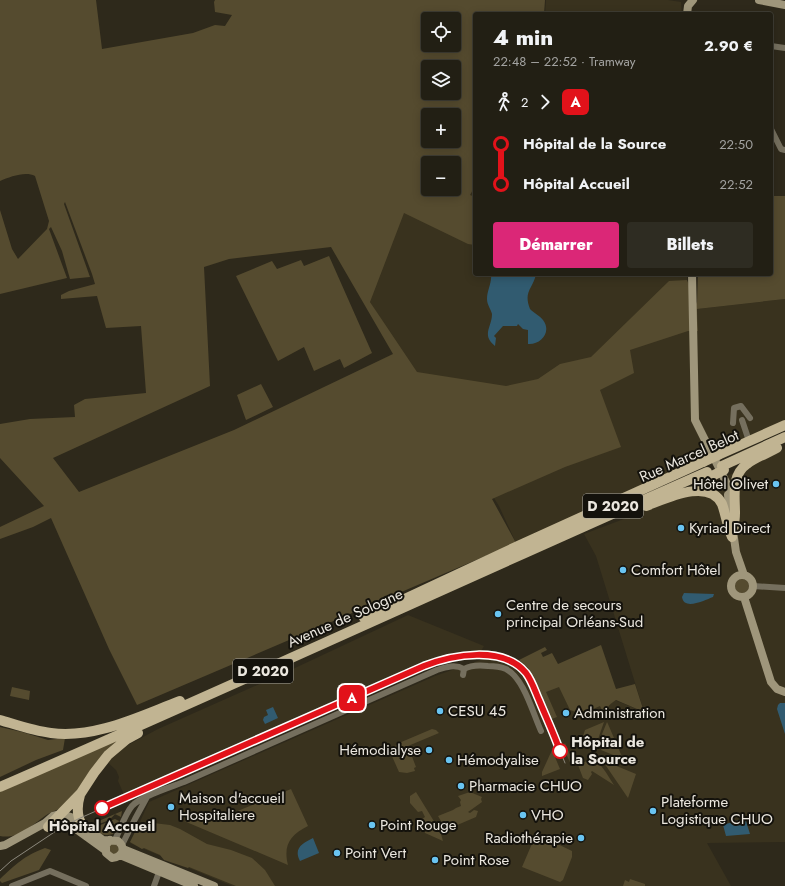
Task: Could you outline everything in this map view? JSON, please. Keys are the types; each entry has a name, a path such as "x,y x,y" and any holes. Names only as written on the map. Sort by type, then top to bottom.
{"main road":[{"path":"721,465 749,441 785,425"},
{"name":"Rue Marcel Belot","path":"721,465 785,430"},
{"name":"Rue Marcel Belot","path":"180,701 278,658 474,568 785,437"},
{"path":"721,465 781,446"},
{"path":"732,534 735,514 735,489 738,474 747,463 781,446"},
{"name":"Rue Marcel Belot","path":"525,552 706,469"},
{"path":"659,501 706,469"},
{"path":"525,552 659,501 689,491 697,490 709,493 717,498 721,503 732,534"},
{"name":"Avenue de Sologne","path":"0,787 351,632 525,552"},
{"path":"48,827 81,793 108,755 127,739 153,724 309,656 351,632"},
{"path":"0,720 50,733 85,733 110,727 180,701"},
{"name":"D 2020","path":"0,780 180,701"},
{"path":"81,793 77,805 78,819 82,825"}],"street":[{"path":"687,12 688,6 693,0"},
{"path":"758,0 785,5"},
{"path":"773,46 785,48"},
{"path":"773,133 781,149 785,150"},
{"path":"692,276 695,420 721,465 728,495 733,551 741,575 750,578 753,586 749,595 744,597 737,596 731,589 732,580 741,575"},
{"path":"733,423 734,408 741,406 750,418"},
{"path":"742,420 749,441"},
{"path":"753,586 785,588"},
{"path":"744,597 771,682 777,689 785,692"},
{"path":"118,846 128,813 135,803 437,670 455,666 463,672 469,666 477,665 506,669 516,677 522,686 541,731"},
{"path":"0,851 48,827 64,822 80,831 105,850 107,855 112,858 148,796"},
{"path":"128,813 134,819"},
{"path":"0,846 6,845 45,823 53,816 62,814 71,816 103,840 214,886"},
{"path":"105,850 106,845 118,846 159,872 194,886"},
{"path":"12,886 50,871 86,886"},
{"path":"154,886 159,872"}],"shaded area":[{"path":"0,0 96,0 102,49 193,33 215,25 225,26 232,15 215,12 215,0 545,0 544,12 473,12 473,190 470,195 473,196 473,245 468,244 404,213 370,302 417,372 506,386 538,379 560,364 591,357 669,281 687,280 697,304 698,276 773,276 773,196 785,196 785,299 697,309 698,331 688,331 630,350 634,373 600,390 621,447 565,467 492,499 516,543 137,705 109,649 51,518 33,527 0,539 0,527 44,506 0,458 0,424 30,419 75,417 74,405 85,399 146,393 141,326 106,328 97,296 61,299 61,295 69,291 95,284 65,202 64,204 90,277 70,279 62,251 51,227 49,229 67,278 0,294 0,210 12,249 18,259 47,229 49,221 35,176 22,174 0,181","holes":["331,247 393,354 234,430 79,492 53,458 210,386 204,267 229,259"]},
{"path":"546,0 668,0 681,2 682,12 545,12"},
{"path":"473,147 473,276 687,276 688,331 698,331 697,309 785,299 785,421 516,543 499,506 370,302 318,216 421,191 421,196 461,196 461,157"},
{"path":"329,256 372,353 344,368 340,359 314,371 304,347 278,361 236,276 272,261 277,269 301,260 304,266"},
{"path":"261,384 273,407 246,420 237,395"},
{"path":"785,449 785,842 707,843 731,886 232,886 130,843 149,802 435,676 500,653 644,712 596,556 584,534 677,499"},
{"path":"739,579 745,579 749,583 749,589 745,593 739,593 735,589 735,583"},
{"path":"408,615 484,646 480,653 456,654 427,662 137,790 125,797 118,781 119,777 116,770 106,761 115,752 158,729 280,675"},
{"path":"601,645 616,689 635,684 644,712 616,700 609,705 607,709 609,717 606,718 600,706 582,714 570,710 559,687 546,692 557,717 549,720 528,668 519,660 545,647 547,650 541,653 543,657 552,653 558,664"},
{"path":"12,687 30,691 29,700 10,696"},
{"path":"604,722 595,748 581,742 585,730"},
{"path":"607,722 623,759 601,750 604,741 602,734"},
{"path":"0,727 48,740 65,738 63,750 36,760 0,777"},
{"path":"432,729 439,733 408,746 416,767 414,768 415,771 407,773 399,772 391,754 395,746"},
{"path":"125,736 65,807 48,814 26,830 14,836 0,836 0,792"},
{"path":"565,743 574,764 571,765 563,746"},
{"path":"552,750 560,769 542,776 542,772"},
{"path":"589,760 597,762 600,765 614,785 592,771 592,774 588,780 583,778 578,765"},
{"path":"602,760 636,774 628,798"},
{"path":"291,789 308,826 302,829 289,841 286,852 288,865 184,821 211,811 218,819"},
{"path":"416,792 440,831 443,841 425,833 422,819 425,817 422,811 418,812 410,803 410,796"},
{"path":"470,792 482,797 482,802 468,812 470,813 474,810 478,811 476,817 448,829 445,828 438,816 461,806 461,800 458,796"},
{"path":"122,811 121,817 115,814"},
{"path":"115,814 106,822 94,823"},
{"path":"115,819 119,821 113,834 103,835 90,826 92,824 98,826"},
{"path":"153,823 170,825 207,844 231,850 252,858 265,870 275,886 236,886 189,867 188,868 164,860 160,855 144,848 142,849 130,842 138,826"},
{"path":"545,838 572,851 572,857 563,880 560,882 522,867 534,839 540,842"},
{"path":"109,844 116,844 119,849 118,853 112,855 107,847"},
{"path":"45,848 51,850 39,870 2,883 0,881 0,879 21,861 31,854"},
{"path":"630,879 645,884 645,886 623,886 625,880 629,882"}],"water":[{"path":"491,276 536,276 529,290 528,303 530,309 543,320 545,325 546,333 541,340 533,344 528,344 528,330 523,329 518,324 517,326 503,326 494,336 496,338 495,346 491,342 488,331 492,314 487,299"},
{"path":"684,593 714,594 713,597 691,604 684,601 682,597"},
{"path":"780,703 785,703 785,734 777,709"},
{"path":"273,707 278,718 265,724 263,720 264,717 268,715 266,710"},
{"path":"745,818 750,834 726,836 723,825"},
{"path":"313,838 319,853 300,861 298,849 300,846"}],"tram line":[{"name":"A","path":"102,808 424,666 442,659 457,656 481,655 496,657 506,659 521,668 531,682 560,751"},
{"path":"0,871 11,861 59,829 78,819 424,666 463,656 491,656 504,659 516,664 526,673 530,679 565,763"}],"place":[{"name":"Hôtel Olivet","path":"776,484"},
{"name":"Kyriad Direct","path":"681,528"},
{"name":"Comfort Hôtel","path":"623,570"},
{"name":"Centre de secours principal Orléans-Sud","path":"498,614"},
{"name":"CESU 45","path":"440,711"},
{"name":"Administration","path":"566,713"},
{"name":"Hémodialyse","path":"429,750"},
{"name":"Hôpital de la Source","path":"560,751"},
{"name":"Hémodyalise","path":"449,760"},
{"name":"Pharmacie CHUO","path":"461,786"},
{"name":"Maison d'accueil Hospitaliere","path":"171,807"},
{"name":"Hôpital Accueil","path":"102,808"},
{"name":"Plateforme Logistique CHUO","path":"653,811"},
{"name":"VHO","path":"523,815"},
{"name":"Point Rouge","path":"372,825"},
{"name":"Radiothérapie","path":"581,838"},
{"name":"Point Vert","path":"337,853"},
{"name":"Point Rose","path":"435,860"}]}
